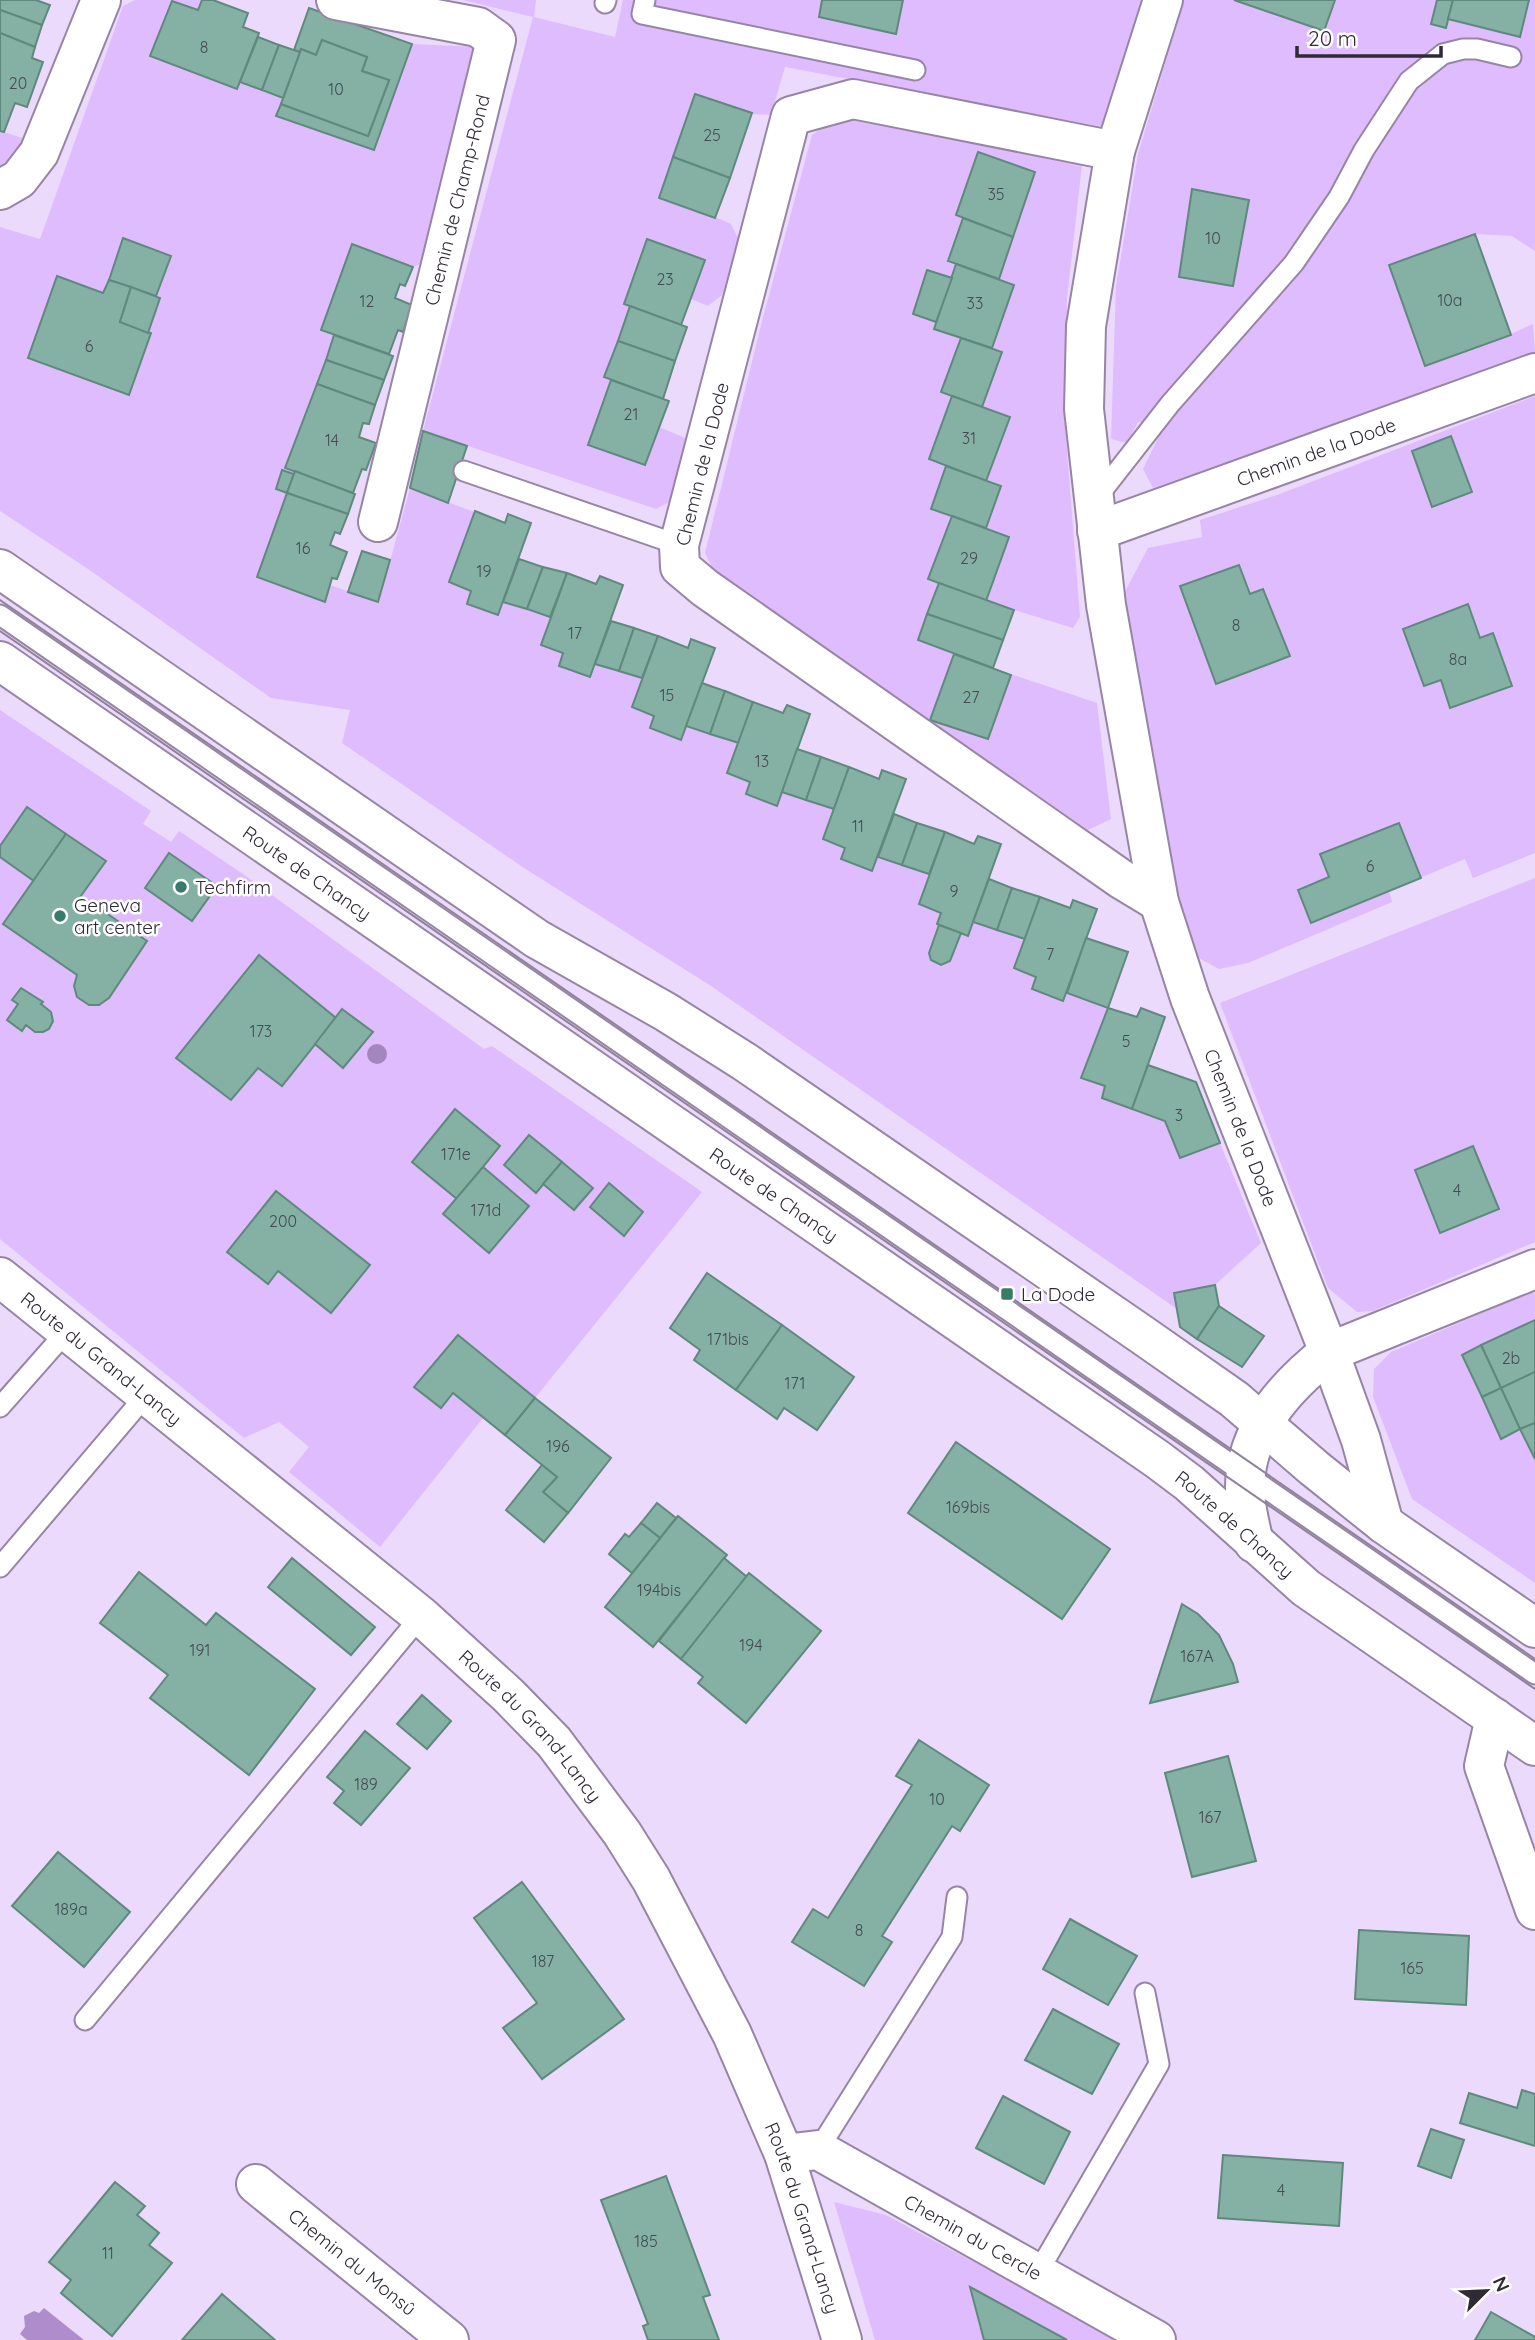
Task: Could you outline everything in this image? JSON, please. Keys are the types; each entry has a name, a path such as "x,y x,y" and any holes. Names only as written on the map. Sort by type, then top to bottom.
{"street":[{"path":"0,190 19,179 39,153 101,0"},
{"name":"Chemin de Champ-Rond","path":"336,0 478,27 496,40 378,522"},
{"name":"Chemin de la Dode","path":"1163,0 1115,151 1086,326 1084,409 1106,606 1159,902 1190,998 1329,1352 1360,1440 1384,1524"},
{"name":"Chemin de la Dode","path":"1115,151 853,99 791,116 679,545 680,567 705,588 1121,880 1159,902"},
{"name":"Chemin de la Dode","path":"1096,516 1535,373"},
{"path":"0,569 537,939 666,1012 745,1062 1234,1398 1314,1468 1384,1524 1535,1628"},
{"name":"Route de Chancy","path":"0,661 1157,1459 1189,1483 1306,1588 1535,1746"},
{"path":"1254,1543 1246,1502 1247,1461 1262,1423 1303,1373 1329,1352 1535,1269"},
{"name":"Route du Grand-Lancy","path":"0,1277 421,1616 508,1695 554,1742 622,1832 651,1879 721,2012 801,2152 842,2340"},
{"path":"1495,1718 1484,1766 1535,1910"},
{"name":"Chemin du Cercle","path":"801,2152 1038,2272 1156,2340"},
{"name":"Chemin du Monsû","path":"256,2184 449,2340"}],"lane":[{"path":"645,0 642,13 915,70"},
{"path":"1096,516 1170,404 1294,263 1339,197 1364,150 1409,81 1443,54 1462,48 1511,57"},
{"path":"464,471 679,545"},
{"path":"0,615 1535,1674"},
{"path":"0,1407 67,1332"},
{"path":"0,1567 147,1394"},
{"path":"85,2020 421,1616"},
{"path":"801,2152 952,1937 957,1897"},
{"path":"1038,2272 1159,2063 1145,1993"}],"shaded area":[{"path":"135,0 213,0 248,13 243,27 259,33 258,37 279,45 262,90 283,98 277,116 412,44 478,47 423,263 413,267 352,245 321,330 334,335 285,468 295,471 257,577 324,602 330,585 379,602 410,488 504,523 508,514 531,523 504,602 550,617 541,644 563,653 559,666 590,677 595,664 642,678 632,707 654,716 650,729 681,740 686,726 739,743 728,773 750,782 746,794 777,806 782,792 834,809 845,848 841,859 872,871 878,857 929,874 919,904 941,913 937,924 968,936 973,922 1025,939 1014,968 1036,977 1032,989 1063,1000 1067,993 1108,1008 1081,1078 1105,1086 1102,1099 1165,1121 1180,1158 1220,1143 1261,1243 1215,1285 1174,1293 1177,1309 711,986 524,868 342,743 350,710 271,698 88,569 0,511 0,227 40,239 123,6"},
{"path":"463,0 536,0 534,17 615,37 623,0 1144,0 1104,127 785,67 771,115 751,114 715,217 731,224 741,244 722,295 708,306 691,299 681,324 687,327 663,398 659,427 690,440 671,501 656,509 423,431 533,17"},
{"path":"1184,0 1535,0 1535,251 1512,236 1475,234 1511,334 1533,324 1535,352 1153,488 1143,469 1164,426 1138,422 1127,443 1111,439 1116,286 1138,154"},
{"path":"839,116 1082,165 1067,299 1066,437 1080,617 1073,628 1014,610 993,668 1097,703 1111,819 1088,830 714,572 705,553 761,325 812,135"},
{"path":"0,131 26,139 15,155 0,167"},
{"path":"1535,396 1535,853 1473,878 1465,859 1389,891 1392,902 1248,963 1219,969 1197,957 1171,869 1120,601 1148,548 1202,537 1200,520 1277,495"},
{"path":"0,710 151,811 143,824 171,842 179,831 243,874 484,1049 492,1046 702,1192 505,1435 483,1418 380,1547 289,1472 309,1447 279,1422 244,1438 0,1239"},
{"path":"1535,878 1535,1242 1373,1311 1357,1312 1328,1288 1220,1003"},
{"path":"1531,1292 1535,1294 1535,1583 1412,1499 1373,1397 1374,1369 1391,1352"},
{"path":"834,2202 886,2215 1120,2340 875,2340"},
{"path":"44,2308 84,2340 27,2340 20,2334 25,2327 24,2316 34,2311 39,2313"}],"building":[{"path":"0,0 36,0 50,5 42,25 0,10"},
{"path":"202,0 213,0 248,13 243,27 259,33 237,89 150,56 172,1 198,10"},
{"path":"822,0 903,0 896,34 819,17"},
{"path":"1234,0 1335,0 1324,31"},
{"path":"1437,0 1453,0 1446,28 1431,24"},
{"path":"1453,0 1529,0 1520,37 1448,19"},
{"path":"309,8 412,44 374,150 276,116 281,104 368,136 389,80 362,71 367,57 322,40 316,55 301,49 300,52 294,50"},
{"path":"0,10 42,25 35,47 0,33"},
{"path":"0,33 35,47 32,58 43,62 27,107 15,103 4,132 0,131"},
{"path":"258,37 279,45 262,90 240,82"},
{"path":"322,40 367,57 362,71 389,80 368,136 281,104 301,49 316,55"},
{"path":"279,45 300,52 283,98 262,90"},
{"path":"695,94 752,113 730,178 673,157"},
{"path":"978,152 1035,172 1013,237 956,215"},
{"path":"673,157 730,178 715,218 659,198"},
{"path":"1192,189 1249,200 1233,286 1179,277"},
{"path":"963,218 1013,237 999,279 948,261"},
{"path":"1475,234 1511,335 1425,366 1389,265"},
{"path":"123,238 171,256 156,296 109,280"},
{"path":"647,239 705,260 681,325 624,304"},
{"path":"352,244 413,267 405,286 400,284 395,298 412,305 403,332 398,330 389,354 321,330"},
{"path":"956,264 1014,285 992,348 934,329"},
{"path":"927,270 952,278 936,322 913,314"},
{"path":"57,276 103,293 109,280 131,287 120,322 151,333 129,395 28,358"},
{"path":"131,287 160,298 148,333 120,322"},
{"path":"630,306 687,327 675,361 618,341"},
{"path":"334,335 393,356 384,380 326,360"},
{"path":"961,338 1002,352 982,407 941,392"},
{"path":"618,341 675,361 663,399 604,377"},
{"path":"326,360 384,380 375,405 317,384"},
{"path":"611,380 669,401 645,465 588,445"},
{"path":"317,384 375,405 369,424 363,423 359,437 376,443 366,470 362,469 353,493 285,468"},
{"path":"952,396 1010,417 986,481 929,459"},
{"path":"423,431 467,446 448,503 410,488"},
{"path":"1451,436 1472,492 1432,507 1412,451"},
{"path":"946,466 1001,486 986,528 931,509"},
{"path":"282,470 294,474 287,493 276,489"},
{"path":"295,471 355,494 348,514 287,493"},
{"path":"287,493 348,514 340,534 335,532 330,545 347,552 337,579 332,578 325,602 257,577"},
{"path":"475,511 505,523 508,514 531,523 498,615 467,604 471,591 449,582"},
{"path":"952,516 1009,537 986,601 928,579"},
{"path":"362,551 390,560 378,602 348,592"},
{"path":"519,559 543,567 527,609 503,602"},
{"path":"1239,565 1250,594 1263,589 1290,656 1216,684 1180,586"},
{"path":"543,567 567,573 550,617 527,609"},
{"path":"567,573 596,584 600,576 623,585 590,677 559,666 563,653 541,645"},
{"path":"939,583 1014,610 1003,640 927,614"},
{"path":"1468,604 1480,638 1493,633 1512,686 1450,708 1441,680 1424,686 1403,629"},
{"path":"927,614 1003,640 993,668 918,640"},
{"path":"611,621 634,628 619,671 595,664"},
{"path":"634,628 658,636 642,678 619,671"},
{"path":"658,636 688,648 691,639 715,648 681,740 650,728 654,716 632,707"},
{"path":"954,654 1011,675 988,739 930,720"},
{"path":"702,683 725,691 710,734 686,726"},
{"path":"725,691 753,702 739,743 710,734"},
{"path":"753,702 783,713 787,705 810,714 777,806 746,794 750,782 727,773"},
{"path":"797,749 821,757 806,800 782,792"},
{"path":"821,757 849,767 834,809 806,800"},
{"path":"849,767 879,779 882,770 906,779 872,871 841,859 845,848 823,839"},
{"path":"27,807 66,834 34,881 0,857 0,846"},
{"path":"894,814 917,823 902,865 878,857"},
{"path":"917,823 945,832 929,874 902,865"},
{"path":"1399,823 1421,878 1311,923 1298,890 1329,877 1320,854"},
{"path":"945,832 974,844 978,836 1001,844 968,936 937,924 941,913 919,904"},
{"name":"Geneva art center","path":"66,834 106,861 78,900 90,908 93,904 147,941 109,998 99,1005 89,1005 77,997 74,986 77,975 3,924"},
{"name":"Techfirm","path":"169,853 217,886 192,921 145,888"},
{"path":"989,879 1012,888 997,930 973,922"},
{"path":"1012,888 1040,897 1025,939 997,930"},
{"path":"1040,897 1070,908 1073,900 1097,909 1063,1001 1032,989 1036,977 1014,968"},
{"path":"939,925 961,933 950,961 941,965 931,960 929,953"},
{"path":"1086,938 1128,952 1108,1008 1067,993"},
{"path":"259,955 336,1018 282,1086 258,1068 231,1100 176,1058"},
{"path":"21,988 43,1002 41,1004 51,1012 53,1021 49,1029 35,1032 26,1025 22,1031 7,1020 18,1004 12,1000"},
{"path":"1108,1008 1137,1017 1141,1008 1165,1017 1132,1109 1102,1098 1105,1086 1081,1078"},
{"path":"342,1009 373,1032 343,1068 315,1044"},
{"path":"1148,1065 1196,1082 1220,1143 1180,1158 1165,1121 1132,1109"},
{"path":"455,1109 500,1146 457,1199 412,1162"},
{"path":"529,1135 562,1162 536,1193 504,1165"},
{"path":"1473,1146 1499,1209 1440,1233 1415,1170"},
{"path":"562,1162 593,1188 574,1210 543,1184"},
{"path":"483,1167 529,1206 489,1253 443,1214"},
{"path":"609,1183 643,1212 624,1236 590,1207"},
{"path":"276,1191 370,1265 331,1313 278,1271 268,1284 227,1252"},
{"path":"707,1273 782,1325 736,1390 694,1360 700,1350 670,1328"},
{"path":"1215,1285 1219,1306 1197,1339 1180,1327 1174,1293"},
{"path":"1219,1306 1264,1336 1242,1367 1197,1339"},
{"path":"1535,1320 1535,1372 1501,1388 1481,1345"},
{"path":"782,1325 854,1377 817,1430 784,1408 777,1419 736,1390"},
{"path":"458,1335 535,1398 505,1435 453,1393 441,1408 414,1387"},
{"path":"1481,1345 1501,1388 1482,1397 1462,1355"},
{"path":"1535,1372 1535,1423 1520,1429 1501,1388"},
{"path":"1501,1388 1520,1429 1501,1439 1482,1397"},
{"path":"535,1398 611,1458 568,1513 543,1492 557,1477 505,1435"},
{"path":"1535,1423 1535,1459 1520,1429"},
{"path":"956,1442 1110,1549 1062,1619 908,1513"},
{"path":"542,1465 557,1477 543,1492 568,1513 544,1542 506,1510"},
{"path":"657,1503 676,1518 660,1538 641,1523"},
{"path":"678,1516 727,1555 653,1647 605,1607"},
{"path":"641,1523 660,1538 632,1573 609,1554 625,1534 629,1537"},
{"path":"292,1558 375,1627 351,1655 268,1587"},
{"path":"724,1558 747,1577 681,1659 659,1641"},
{"path":"139,1572 206,1625 216,1613 315,1689 249,1775 150,1698 168,1675 100,1623"},
{"path":"749,1573 821,1631 746,1723 698,1683 703,1677 681,1659"},
{"path":"1182,1604 1198,1614 1219,1635 1233,1664 1238,1682 1150,1703"},
{"path":"422,1695 451,1721 427,1749 397,1724"},
{"path":"365,1731 410,1768 361,1825 334,1803 344,1791 327,1777"},
{"path":"919,1740 989,1785 960,1831 952,1826 882,1936 892,1942 864,1986 792,1942 813,1909 828,1918 912,1785 896,1776"},
{"path":"1228,1756 1256,1861 1192,1877 1165,1773"},
{"path":"58,1852 130,1912 84,1967 12,1906"},
{"path":"522,1882 624,2019 542,2079 503,2028 537,2003 474,1918"},
{"path":"1070,1919 1137,1956 1108,2005 1043,1969"},
{"path":"1359,1930 1469,1936 1466,2005 1355,1999"},
{"path":"1053,2009 1119,2044 1092,2094 1025,2060"},
{"path":"1522,2090 1535,2094 1535,2146 1460,2123 1469,2093 1517,2108"},
{"path":"1003,2096 1070,2132 1044,2184 976,2148"},
{"path":"1431,2129 1464,2140 1451,2178 1418,2166"},
{"path":"1223,2155 1343,2163 1339,2226 1218,2218"},
{"path":"666,2176 710,2295 703,2297 719,2340 648,2340 643,2326 648,2324 601,2200"},
{"path":"115,2182 145,2206 137,2215 159,2233 149,2245 172,2263 112,2336 61,2293 71,2280 49,2262"},
{"path":"970,2287 1067,2340 984,2340"},
{"path":"222,2294 275,2340 182,2340"},
{"path":"1491,2312 1535,2337 1535,2340 1475,2340"}],"tram line":[{"path":"0,600 1535,1659"},
{"path":"0,631 1535,1689"}],"place":[{"name":"Techfirm","path":"181,887"},
{"name":"Geneva art center","path":"60,916"},
{"name":"La Dode","path":"1007,1294"}]}
